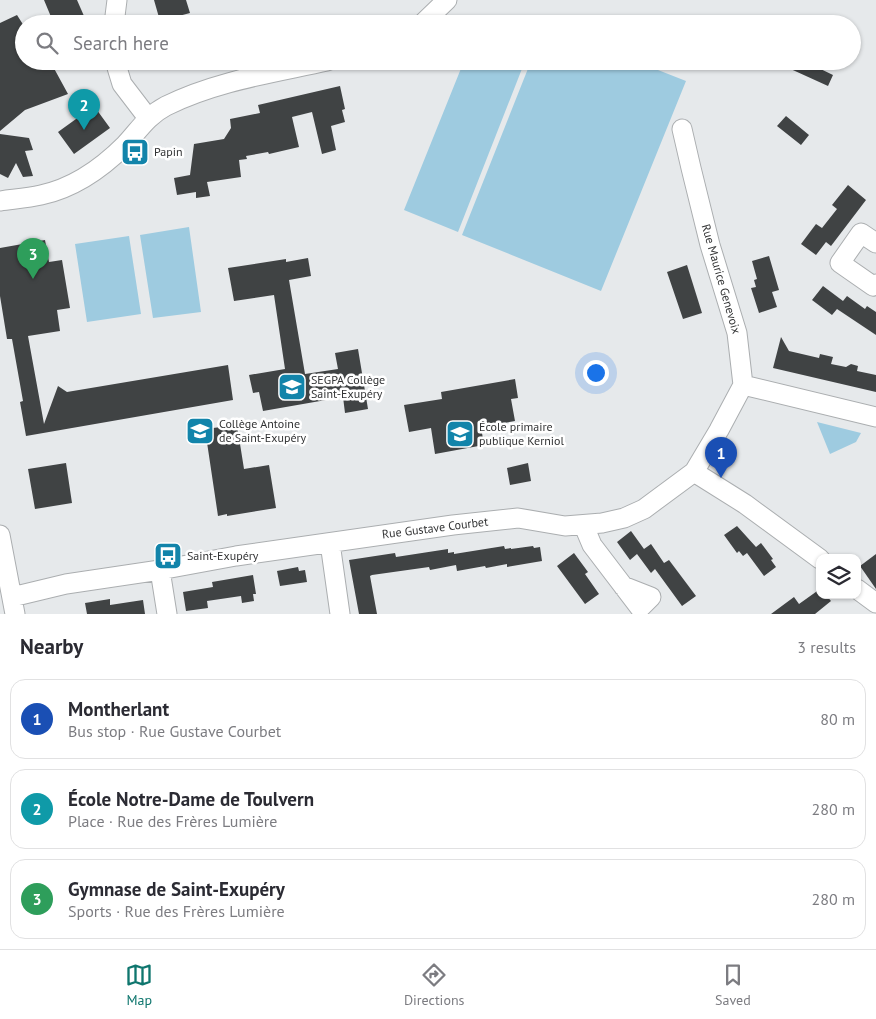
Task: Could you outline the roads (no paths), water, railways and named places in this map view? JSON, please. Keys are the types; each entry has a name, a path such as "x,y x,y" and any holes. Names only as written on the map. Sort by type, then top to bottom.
{"street":[{"path":"115,15 117,0"},
{"path":"431,15 447,0"},
{"path":"118,70 122,84 148,118"},
{"path":"0,201 42,195 67,187 94,172 126,144 148,118 166,107 206,89 288,70"},
{"name":"Rue Maurice Genevoix","path":"682,129 710,245 737,333 743,385"},
{"path":"876,244 862,234 840,263 873,286 876,284"},
{"path":"816,556 745,504 694,472 743,385 876,417"},
{"name":"Rue Gustave Courbet","path":"9,595 236,556 518,518 565,526 584,526 616,520 644,509 694,472"},
{"path":"584,526 592,545 623,586"},
{"path":"0,535 9,595"},
{"path":"330,543 340,614"},
{"path":"160,570 167,614"},
{"path":"861,592 876,604"},
{"path":"868,614 876,610"}],"place":[{"name":"École Notre-Dame de Toulvern","path":"84,130"},
{"name":"Papin","path":"135,152"},
{"name":"Gymnase de Saint-Exupéry","path":"33,279"},
{"name":"SEGPA Collège Saint-Exupéry","path":"292,387"},
{"name":"Collège Antoine de Saint-Exupéry","path":"200,431"},
{"name":"École primaire publique Kerniol","path":"460,434"},
{"name":"Montherlant","path":"721,478"},
{"name":"Saint-Exupéry","path":"168,556"}]}
